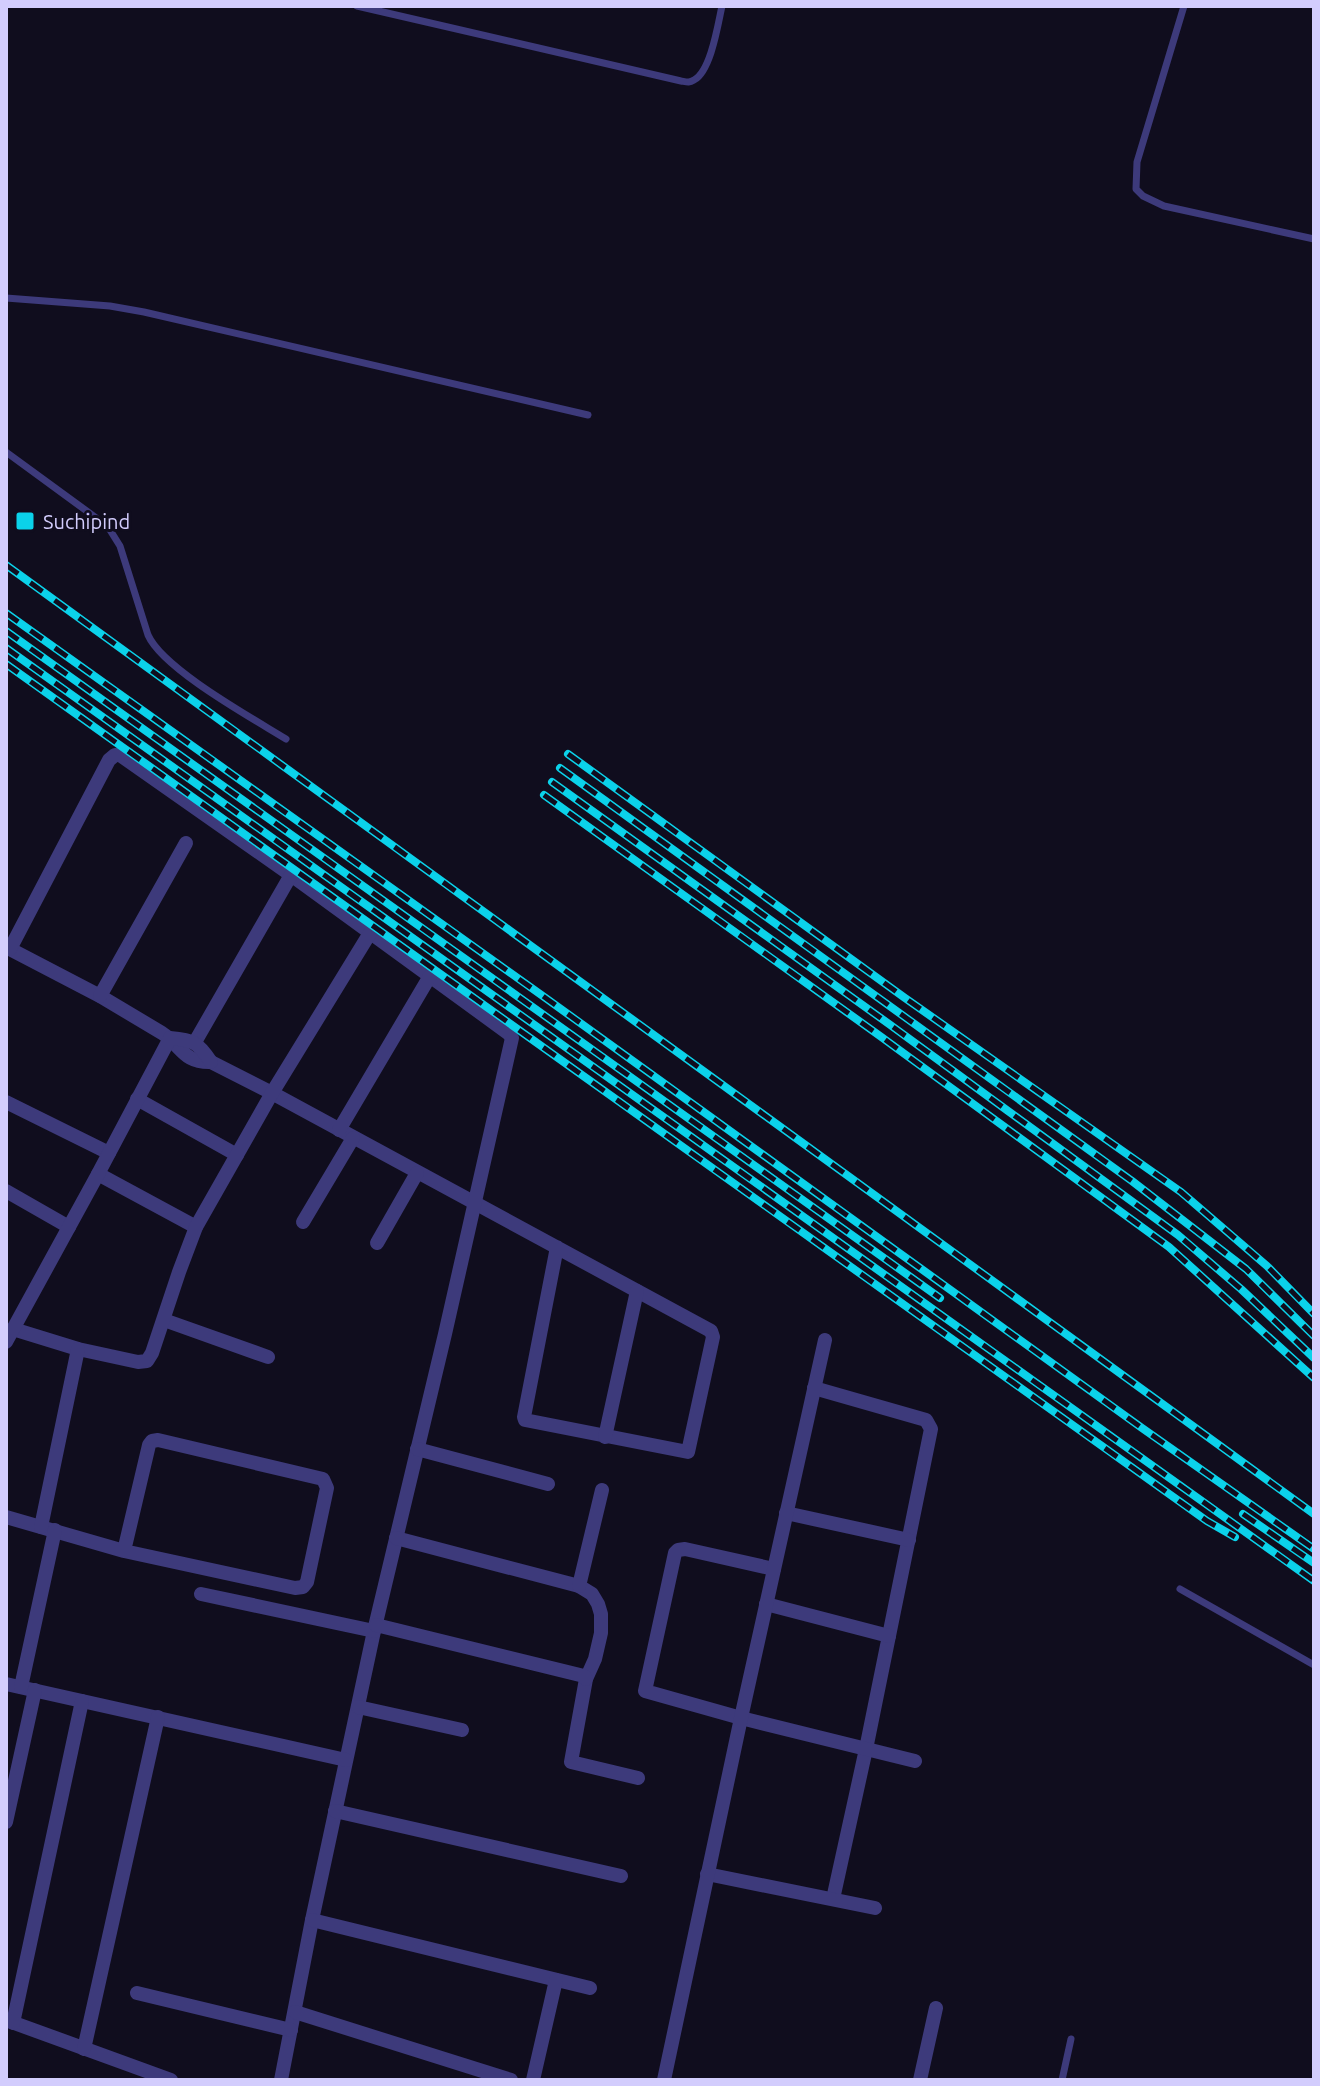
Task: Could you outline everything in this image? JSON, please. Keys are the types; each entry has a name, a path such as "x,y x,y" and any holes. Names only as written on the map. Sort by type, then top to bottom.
{"street":[{"path":"211,1062 189,1058 170,1038 100,996 8,948 109,760 115,755 120,755 291,875 512,1038 375,1628 281,2080"},
{"path":"100,996 186,843"},
{"path":"195,1042 291,875"},
{"path":"170,1038 10,1336 138,1362 147,1361 196,1227 272,1093 370,933"},
{"path":"339,1130 430,976"},
{"path":"170,1038 195,1042 211,1062 474,1202 557,1247 637,1291 712,1333 688,1452 525,1420 557,1247"},
{"path":"137,1099 237,1155"},
{"path":"8,1108 109,1153"},
{"path":"303,1222 353,1138"},
{"path":"377,1243 417,1173"},
{"path":"98,1174 196,1227"},
{"path":"6,1191 69,1227"},
{"path":"605,1437 637,1291"},
{"path":"164,1320 268,1357"},
{"path":"664,2080 825,1340"},
{"path":"6,1822 20,1687 78,1349"},
{"path":"814,1388 926,1420 931,1429 833,1899"},
{"path":"6,1517 124,1551 295,1588 303,1587 307,1582 327,1488 323,1479 152,1441 124,1551"},
{"path":"417,1449 548,1484"},
{"path":"579,1586 602,1490"},
{"path":"786,1513 909,1540"},
{"path":"396,1538 579,1586 592,1594 601,1614 601,1633 586,1679 571,1762 638,1778"},
{"path":"774,1569 678,1550 645,1691 915,1761"},
{"path":"201,1594 375,1628 584,1676 586,1679"},
{"path":"766,1604 889,1636"},
{"path":"20,1687 346,1760"},
{"path":"82,1701 9,2021 171,2080"},
{"path":"358,1707 462,1730"},
{"path":"84,2049 158,1717"},
{"path":"335,1811 621,1876"},
{"path":"707,1874 875,1908"},
{"path":"312,1920 590,1988"},
{"path":"533,2080 556,1980"},
{"path":"137,1993 291,2030"},
{"path":"920,2080 936,2008"},
{"path":"295,2012 511,2080"}],"lane":[{"path":"357,6 692,82 706,66 722,6"},
{"path":"1184,6 1137,162 1136,189 1164,206 1314,239"},
{"path":"6,298 110,306 144,312 588,415"},
{"path":"6,452 99,520 117,539 148,635 156,650 217,696 286,739"},
{"path":"1180,1589 1314,1665"},
{"path":"1062,2080 1071,2039"}],"railway":[{"path":"6,565 1314,1514"},
{"path":"6,613 1314,1549"},
{"path":"6,631 940,1298"},
{"path":"6,648 1314,1581"},
{"path":"6,664 1207,1521 1235,1537"},
{"path":"568,754 905,998 1181,1192 1267,1266 1314,1314"},
{"path":"560,768 1132,1181 1246,1269 1314,1336"},
{"path":"552,782 1178,1235 1314,1358"},
{"path":"544,795 1169,1247 1314,1378"},
{"path":"1243,1514 1314,1563"}],"place":[{"name":"Suchipind","path":"25,521"}]}
